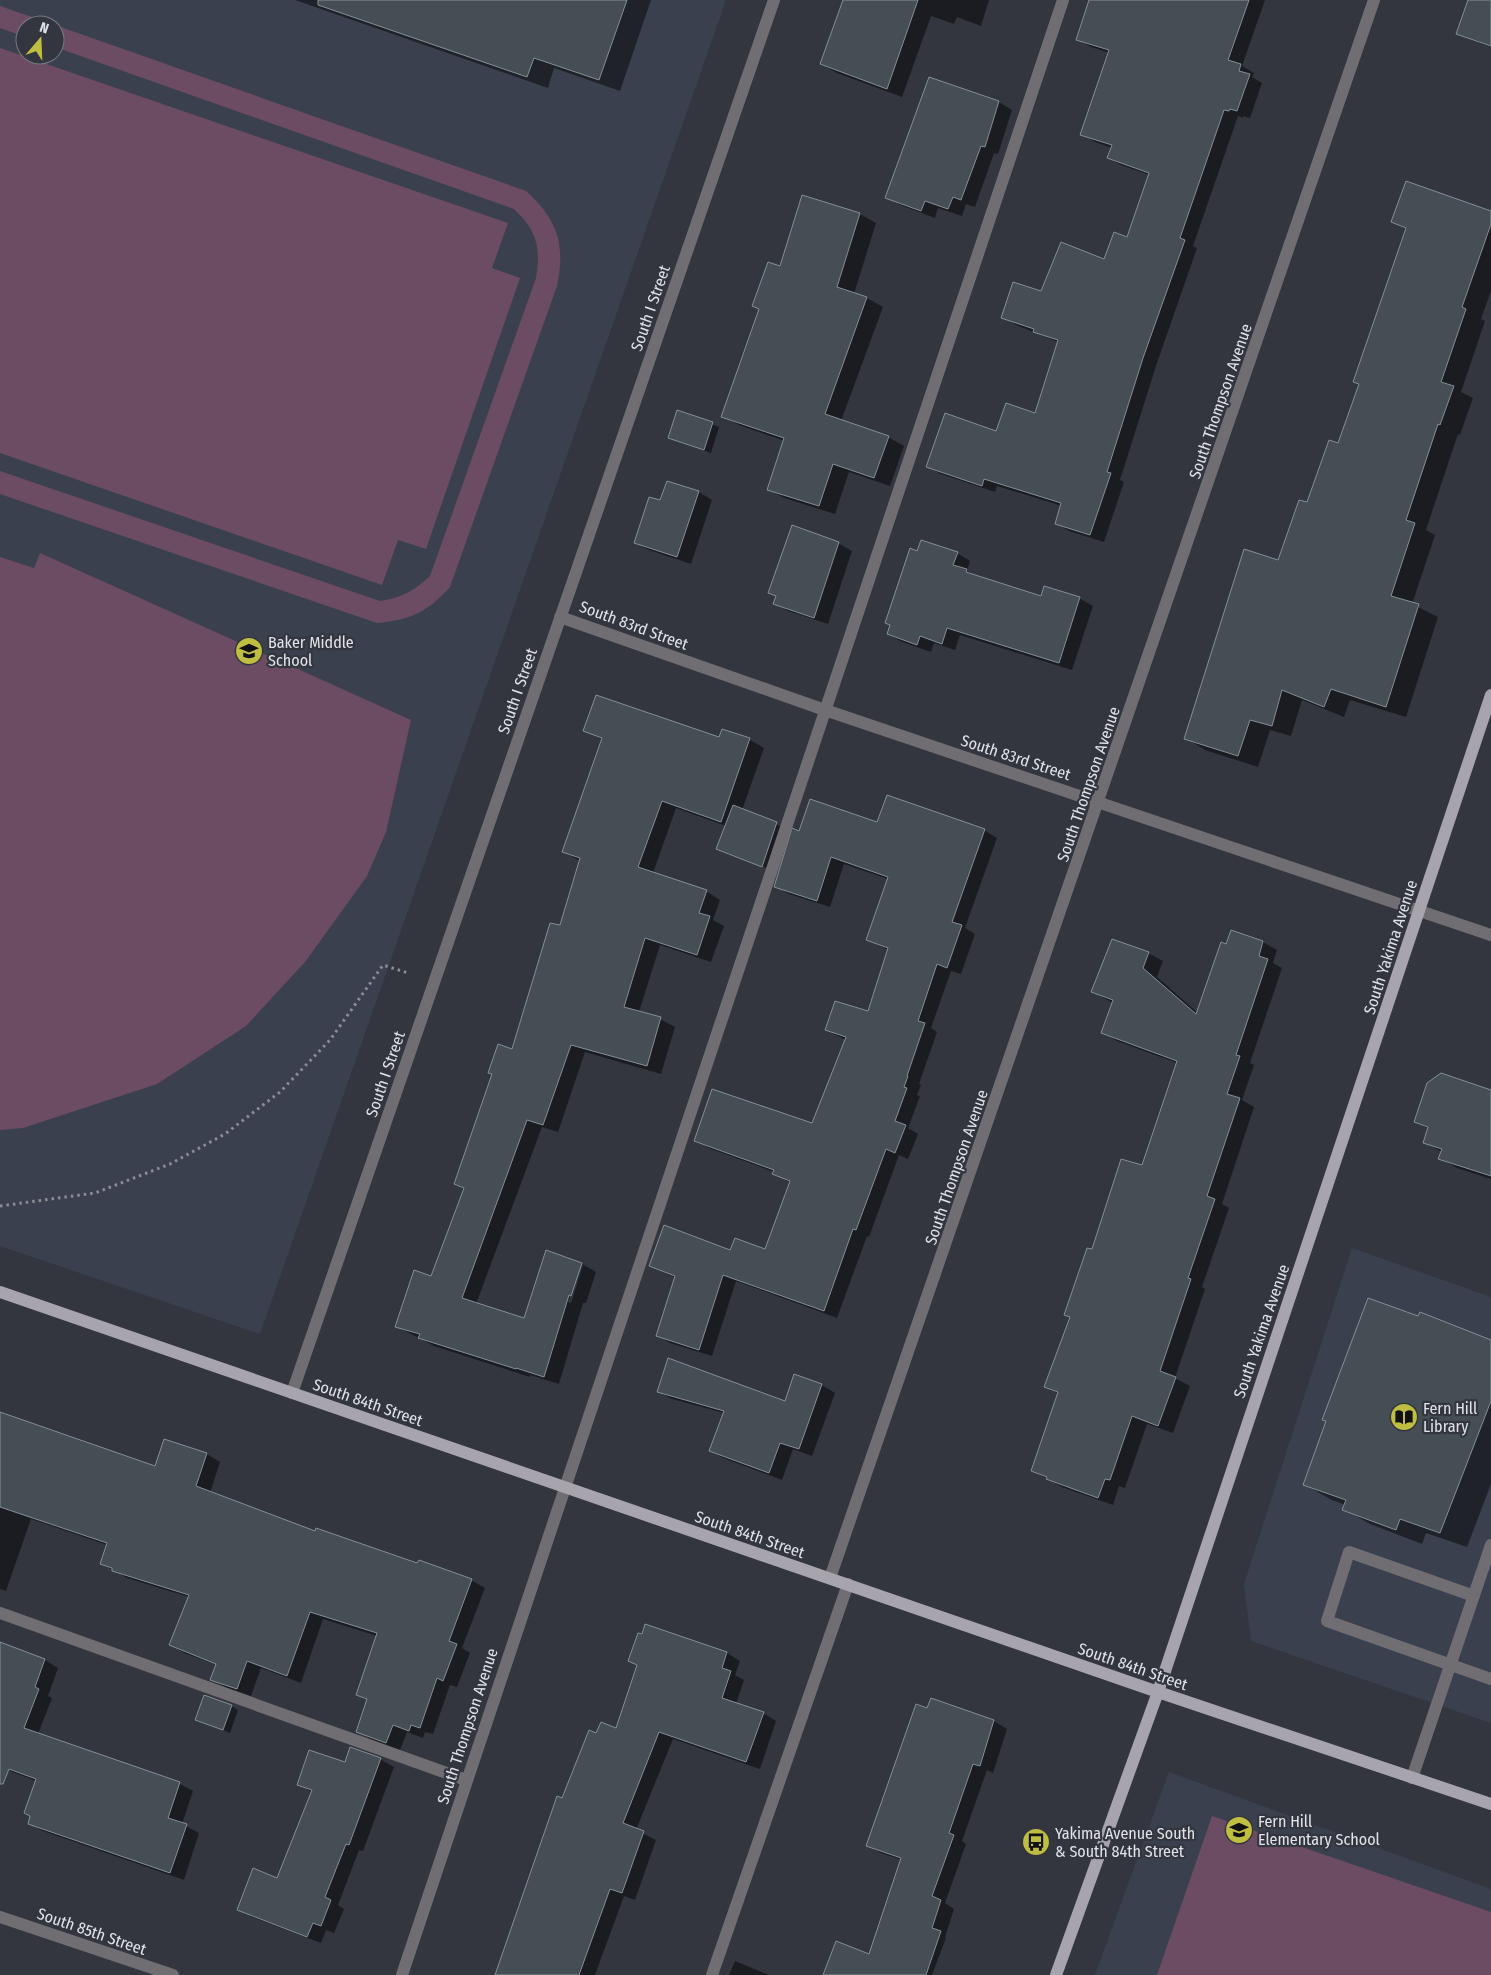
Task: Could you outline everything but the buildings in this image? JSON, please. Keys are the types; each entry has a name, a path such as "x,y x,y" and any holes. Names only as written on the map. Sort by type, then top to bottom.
{"main road":[{"name":"South Yakima Avenue","path":"1056,1975 1158,1692 1491,695"},
{"name":"South 84th Street","path":"0,1292 1158,1692 1491,1804"}],"street":[{"name":"South I Street","path":"292,1392 774,0"},
{"name":"South Thompson Avenue","path":"402,1975 562,1487 822,710 1063,0"},
{"name":"South Thompson Avenue","path":"830,1578 1374,0"},
{"name":"South 83rd Street","path":"560,616 822,710 1099,801 1491,935"},
{"path":"1412,1778 1491,1545"},
{"path":"1474,1596 1349,1552 1327,1620 1491,1679"},
{"path":"712,1975 848,1584"},
{"path":"0,1613 466,1780"},
{"name":"South 85th Street","path":"0,1917 173,1975"}],"path":[{"path":"0,1206 95,1193 170,1164 225,1134 280,1092 330,1040 383,965 434,981"}],"shaded area":[{"name":"Baker Middle School","path":"0,0 726,0 260,1334 0,1246"},
{"path":"0,6 26,15 15,15 15,33 0,28"},
{"path":"65,29 526,191 537,201 552,222 559,245 560,271 557,286 450,587 426,609 409,617 377,623 0,494 0,471 380,601 401,596 413,590 430,576 536,278 538,257 536,240 528,225 514,209 65,51"},
{"path":"0,48 15,53 15,65 49,65 508,223 492,268 520,278 426,549 398,540 382,585 0,453"},
{"path":"40,553 411,720 386,832 367,876 305,962 246,1026 157,1084 23,1128 0,1130 0,557 34,568"},
{"path":"1352,1248 1491,1297 1491,1723 1251,1641 1244,1584"},
{"name":"Fern Hill Elementary School","path":"1169,1772 1491,1889 1491,1975 1095,1975"},
{"name":"Fern Hill Elementary School","path":"1212,1816 1491,1912 1491,1975 1157,1975"}],"place":[{"name":"Baker Middle School","path":"249,651"},
{"name":"Fern Hill Library","path":"1404,1417"},
{"name":"Fern Hill Elementary School","path":"1239,1830"},
{"name":"Yakima Avenue South & South 84th Street","path":"1036,1842"}]}
